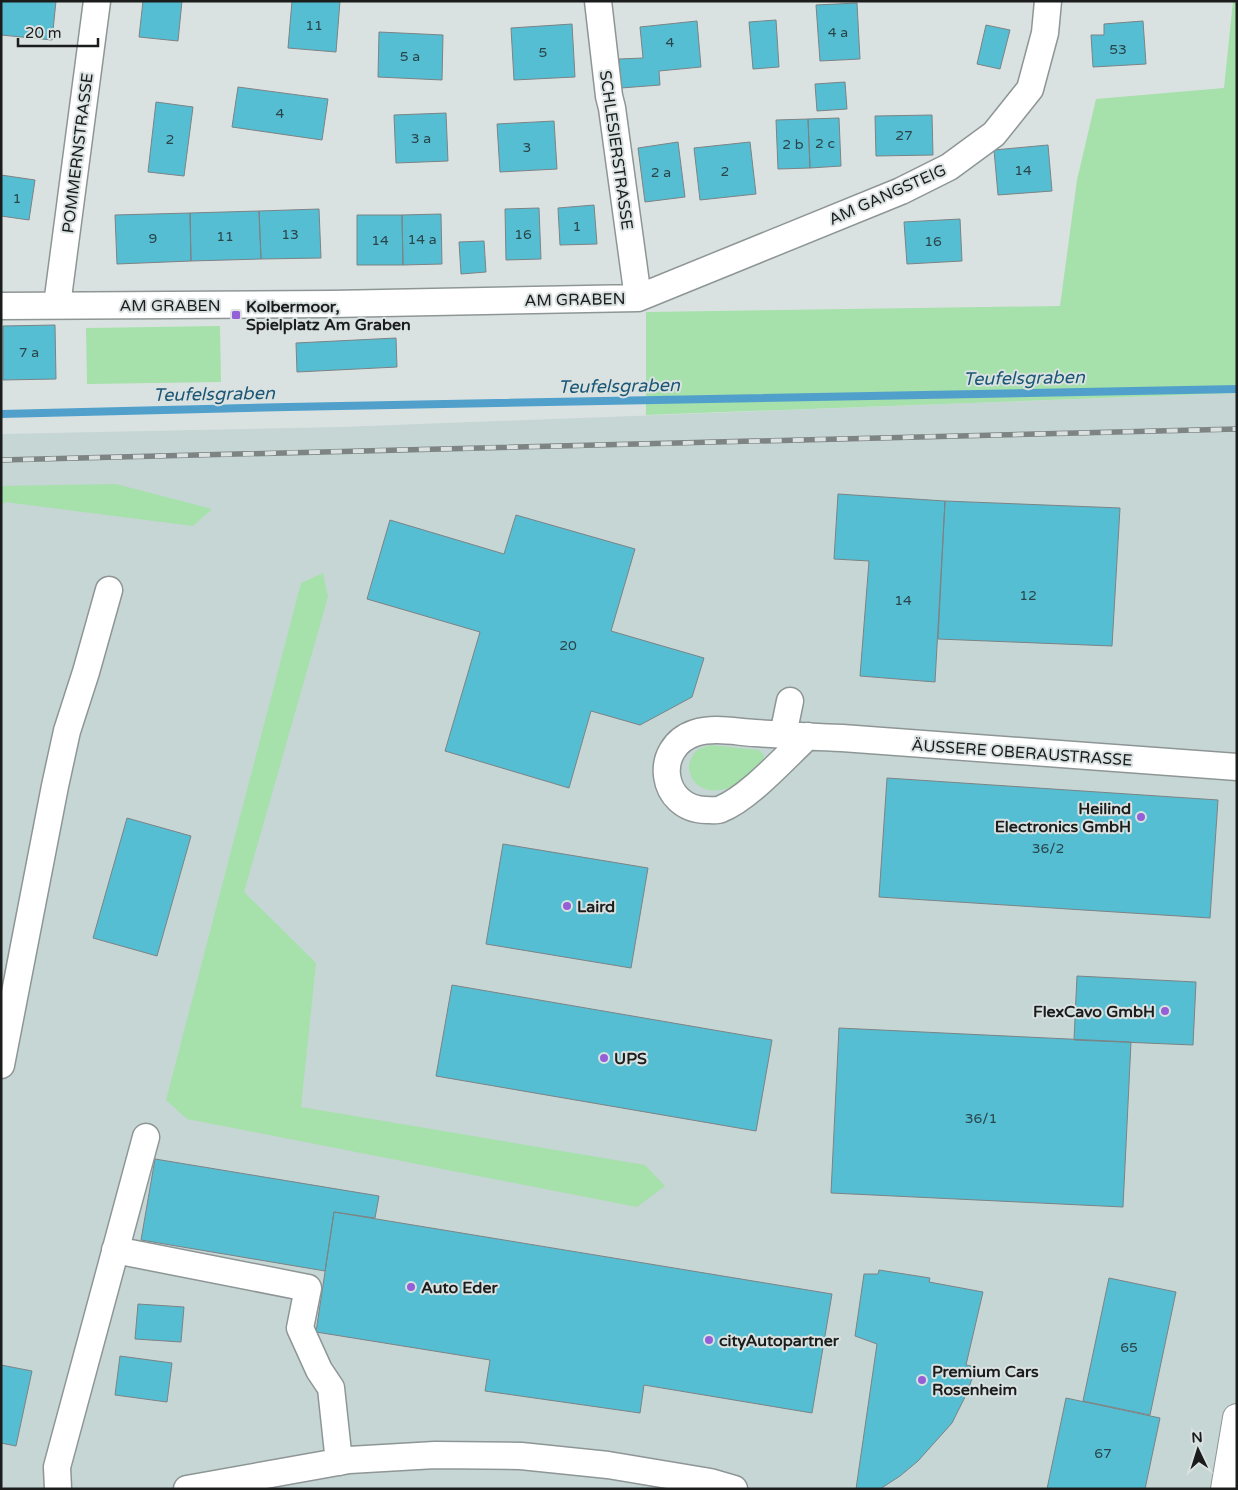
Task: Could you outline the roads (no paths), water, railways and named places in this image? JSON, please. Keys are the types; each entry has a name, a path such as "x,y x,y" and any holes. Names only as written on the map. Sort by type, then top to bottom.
{"highway":[{"path":"1225,1489 1237,1418"}],"street":[{"name":"POMMERNSTRASSE","path":"57,305 97,1"},
{"name":"SCHLESIERSTRASSE","path":"598,1 609,96 638,298"},
{"name":"AM GANGSTEIG","path":"638,298 901,191 949,167 994,134 1030,89 1044,33 1048,1"},
{"name":"AM GRABEN","path":"1,306 322,304 638,298"},
{"path":"1,1065 67,730 86,672 109,590"},
{"path":"790,701 796,736"},
{"name":"ÄUSSERE OBERAUSTRASSE","path":"796,736 741,798 720,810 699,809 680,802 670,789 667,762 672,749 680,740 708,730 796,736 1237,767"},
{"path":"58,1489 57,1467 146,1137"},
{"path":"115,1250 308,1288 300,1328 319,1370 331,1388 339,1462"},
{"path":"187,1489 339,1462 435,1455 521,1456 608,1465 710,1482 734,1489"}],"waterway":[{"name":"Teufelsgraben","path":"1,414 1237,389"}],"railway":[{"path":"1,460 1237,429"}],"place":[{"name":"Kolbermoor, Spielplatz Am Graben","path":"236,315"},
{"name":"Heilind Electronics GmbH","path":"1141,817"},
{"name":"Laird","path":"567,906"},
{"name":"FlexCavo GmbH","path":"1165,1011"},
{"name":"UPS","path":"604,1058"},
{"name":"Auto Eder","path":"411,1287"},
{"name":"cityAutopartner","path":"709,1340"},
{"name":"Premium Cars Rosenheim","path":"922,1380"}]}
